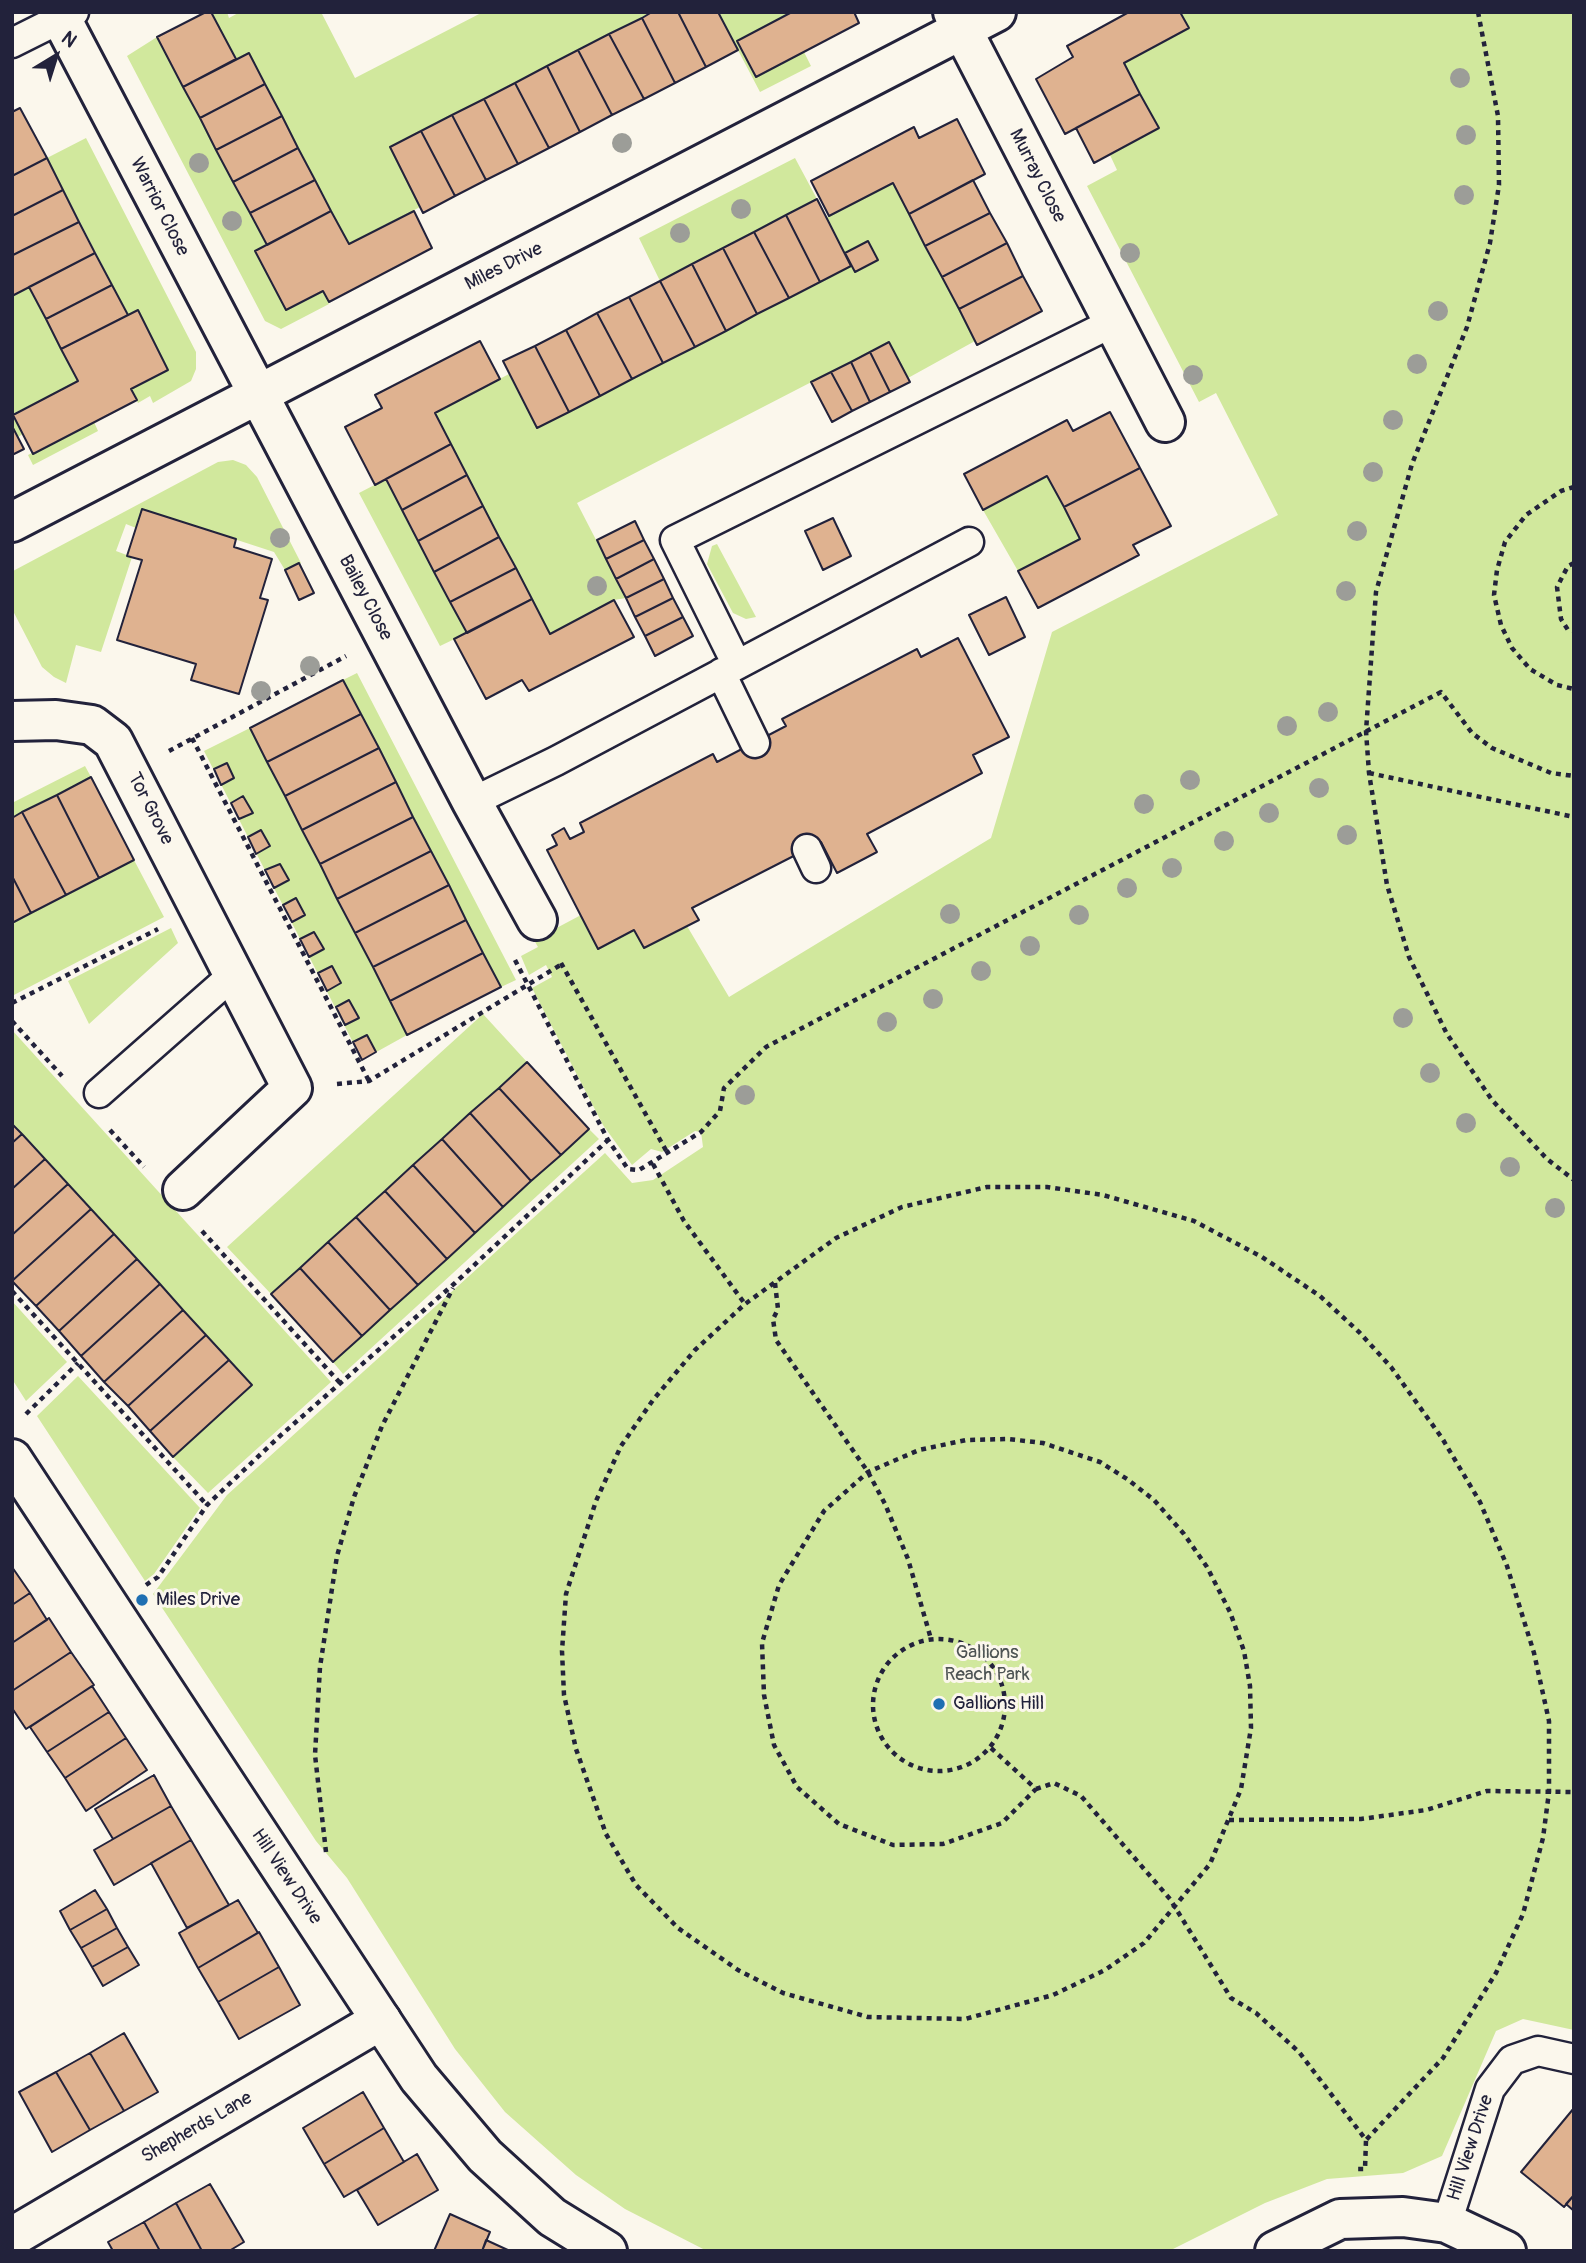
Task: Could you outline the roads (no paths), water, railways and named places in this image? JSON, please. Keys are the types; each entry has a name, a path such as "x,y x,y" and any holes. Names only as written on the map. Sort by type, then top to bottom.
{"street":[{"name":"Miles Drive","path":"12,522 258,395 957,21 996,12"},
{"name":"Warrior Close","path":"68,15 258,395"},
{"name":"Murray Close","path":"957,21 1165,422"},
{"name":"Bailey Close","path":"258,395 472,802 539,923"},
{"name":"Tor Grove","path":"12,722 56,720 92,725 113,741 292,1087 183,1190"},
{"name":"Hill View Drive","path":"12,1459 419,2078 485,2156 552,2217 607,2251"},
{"name":"Shepherds Lane","path":"12,2237 381,2020"},
{"name":"Hill View Drive","path":"1275,2251 1340,2218 1403,2217 1447,2224 1506,2251"}],"lane":[{"name":"Warrior Close","path":"12,43 68,15"},
{"path":"755,743 729,669 675,540 1112,323"},
{"path":"472,802 556,761 969,541"},
{"path":"99,1093 234,974"},
{"name":"Hill View Drive","path":"1447,2224 1490,2088 1512,2060 1538,2051 1574,2059"}],"place":[{"name":"Miles Drive","path":"142,1600"},
{"name":"Gallions Hill","path":"939,1704"}],"park label":[{"name":"Gallions Reach Park","path":"987,1664"}]}
